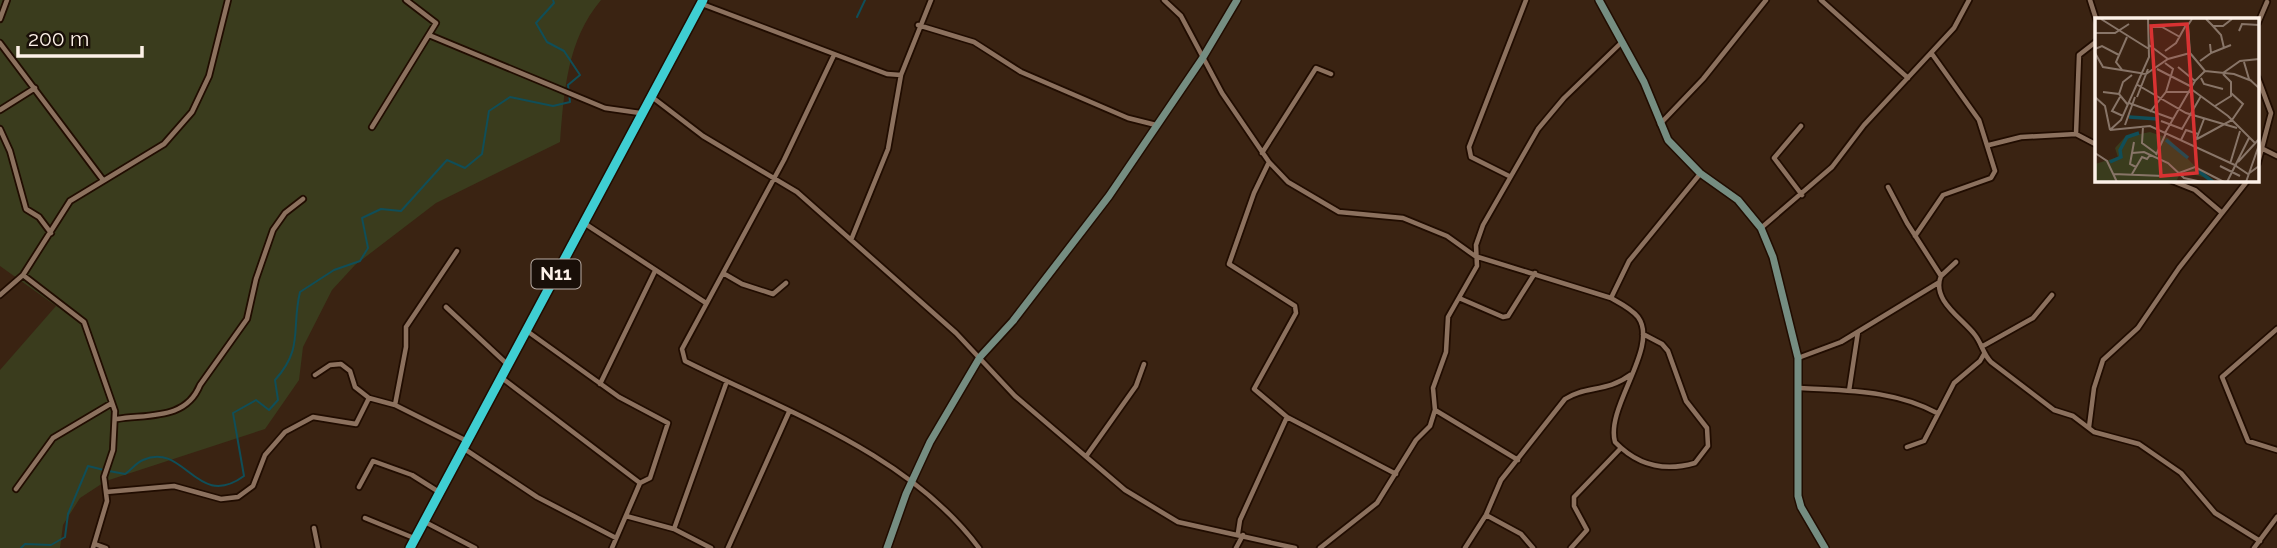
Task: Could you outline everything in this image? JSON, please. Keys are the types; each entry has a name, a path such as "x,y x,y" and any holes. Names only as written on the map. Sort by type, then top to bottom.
{"highway":[{"name":"N11","path":"413,543 702,2"}],"street":[{"path":"0,19 6,0"},
{"path":"0,295 23,275 70,201 164,144 192,112 209,76 228,0"},
{"path":"372,127 429,35 435,20 405,0"},
{"path":"851,240 888,149 901,75 918,25 931,0"},
{"path":"1164,0 1181,16 1202,59 1262,153 1288,182 1339,212 1403,218 1447,236 1475,256 1611,298 1638,318 1643,334 1630,374 1630,385 1619,406 1614,430 1615,442 1647,465 1661,468 1696,463 1708,446 1707,428 1686,401 1668,351 1662,344 1643,334"},
{"path":"887,548 930,442 980,357 1013,321 1083,231 1202,59 1237,0"},
{"path":"1509,176 1471,157 1469,147 1526,0"},
{"path":"1599,0 1644,82 1668,140 1700,173 1730,191 1761,228 1773,257 1798,358 1798,496 1807,520 1825,548"},
{"path":"1660,124 1703,79 1766,0"},
{"path":"1821,0 1908,78"},
{"path":"1761,228 1832,167 1864,125 1954,28 1969,0"},
{"path":"2090,0 2096,18"},
{"path":"702,2 834,55 887,74 901,75"},
{"path":"2260,18 2267,2"},
{"path":"918,25 974,42 1021,72 1109,111 1156,125"},
{"path":"429,35 605,108 642,113"},
{"path":"2076,134 2078,60 2080,52 2095,42"},
{"path":"0,43 103,180"},
{"path":"1320,548 1377,503 1416,440 1430,426 1435,410 1433,388 1446,352 1448,317 1477,267 1477,238 1509,176 1538,129 1564,98 1622,43"},
{"path":"1915,236 1943,195 1994,175 1990,145 1973,108 1931,54"},
{"path":"834,55 774,178 682,349 681,356 685,361 861,448 912,481 958,519 979,548"},
{"path":"1262,153 1316,68 1331,74"},
{"path":"2260,83 2272,113 2260,157"},
{"path":"0,110 35,88"},
{"path":"652,97 703,136 797,192 980,357 1015,396 1125,490 1157,512 1199,528 1241,534 1295,548"},
{"path":"1801,126 1774,158 1802,195"},
{"path":"0,129 10,151 26,209 39,217 51,233"},
{"path":"1990,145 2021,137 2076,134 2095,144"},
{"path":"2263,149 2277,156"},
{"path":"1269,162 1254,193 1229,264 1295,306 1292,324 1254,389 1287,417 1396,474"},
{"path":"1611,298 1629,261 1700,173"},
{"path":"2175,182 2195,190 2221,212"},
{"path":"2089,427 2094,388 2103,360 2138,328 2221,212 2246,182"},
{"path":"1888,187 1941,276"},
{"path":"117,419 170,414 179,411 195,395 247,319 256,279 273,230 285,213 303,199"},
{"path":"584,223 706,303"},
{"path":"395,405 406,327 457,251"},
{"path":"1798,358 1841,342 1938,283 1941,276 1956,262"},
{"path":"600,384 655,271"},
{"path":"1459,298 1503,317 1508,316 1535,273"},
{"path":"723,274 742,284 773,294 786,283"},
{"path":"23,275 84,322 117,419 113,450 104,477 104,518 94,546 106,548"},
{"path":"1907,447 1924,441 1954,383 1980,361 1984,354 1983,346 1952,313 1938,283"},
{"path":"1983,346 2033,318 2052,295"},
{"path":"446,307 508,364"},
{"path":"2277,329 2222,377 2248,441 2277,450"},
{"path":"527,331 600,384 668,423 650,478 640,483 612,548"},
{"path":"1849,391 1858,331"},
{"path":"1984,354 2042,402 2094,432 2140,444 2181,473 2215,513 2260,541"},
{"path":"1087,455 1136,386 1144,363"},
{"path":"315,375 330,365 341,364 350,371 355,387 369,398 395,405 465,445 537,497 616,538"},
{"path":"1465,548 1486,515 1494,492 1564,399 1571,394 1608,388 1630,374"},
{"path":"502,378 640,483"},
{"path":"674,528 727,382"},
{"path":"1800,388 1849,391 1909,400 1937,413"},
{"path":"106,492 174,486 221,499 237,498 253,486 265,454 285,432 313,417 356,424 369,398"},
{"path":"16,489 53,438 112,403"},
{"path":"1435,410 1518,460"},
{"path":"728,548 789,412"},
{"path":"1236,548 1241,534 1240,520 1287,417"},
{"path":"1571,548 1587,530 1574,506 1574,497 1622,448"},
{"path":"359,487 373,461 412,475 440,492"},
{"path":"1486,515 1521,534 1533,548"},
{"path":"626,516 674,528 711,548"},
{"path":"2253,548 2277,517"},
{"path":"365,518 413,543"},
{"path":"425,521 475,548"},
{"path":"314,528 317,548"}],"green space":[{"path":"0,0 601,0 574,49 563,104 560,142 436,203 355,265 332,290 303,347 299,380 265,429 106,481 80,498 63,525 60,548 0,548 0,370 56,306 0,266"}],"waterway":[{"path":"109,471 125,474 141,461 157,457 170,459 214,486 228,485 244,476 233,413 256,400 269,410 278,400 275,380 284,369 293,348 300,292 334,270 360,261 368,248 362,218 381,209 401,211 447,160 465,168 482,154 489,111 510,97 553,106 570,102 568,85 580,75 564,51 547,42 536,23 554,3 553,0"},
{"path":"857,17 865,0"},
{"path":"21,548 25,544 51,545 65,537 68,514 88,466 104,470"}]}
